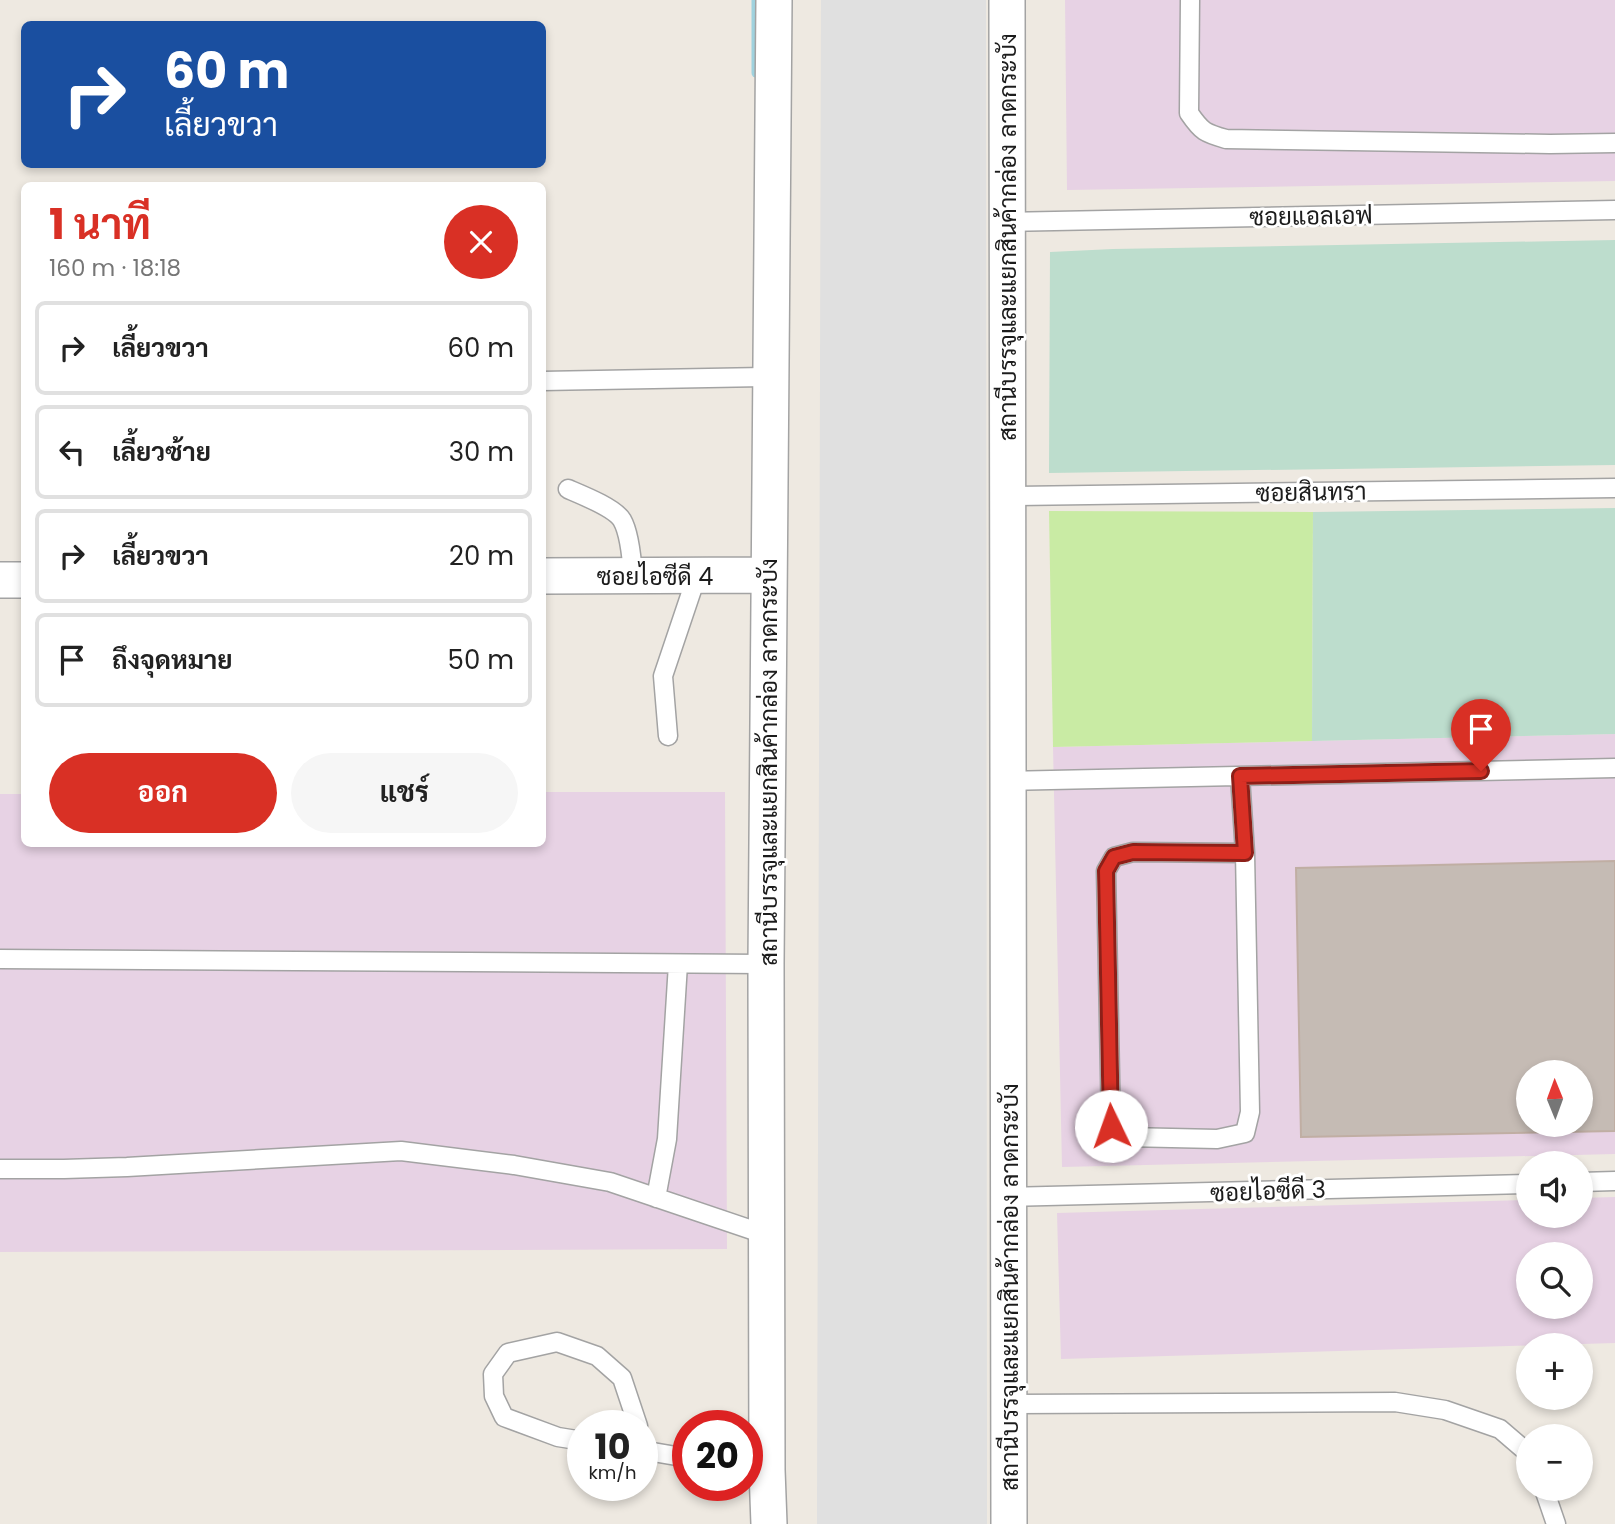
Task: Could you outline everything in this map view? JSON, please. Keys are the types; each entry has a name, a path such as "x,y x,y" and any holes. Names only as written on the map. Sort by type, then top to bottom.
{"street":[{"name":"สถานีบรรจุและแยกสินค้ากล่อง ลาดกระบัง","path":"759,1410 766,1235 768,575 774,0"},
{"name":"สถานีบรรจุและแยกสินค้ากล่อง ลาดกระบัง","path":"1007,0 1009,1524"},
{"name":"ซอยไอซีดี 4","path":"546,576 768,575"},
{"path":"0,580 21,580"},
{"name":"สถานีบรรจุและแยกสินค้ากล่อง ลาดกระบัง","path":"763,1496 769,1524"}],"lane":[{"path":"1191,0 1189,113 1199,128 1209,134 1226,139 1615,143"},
{"name":"ซอยแอลเอฟ","path":"1007,222 1615,210"},
{"path":"546,381 770,377"},
{"name":"ซอยสินทรา","path":"1008,496 1615,488"},
{"path":"568,489 606,507 621,519 631,554 633,576"},
{"path":"668,736 663,676 697,575"},
{"path":"1008,781 1615,768"},
{"path":"1240,776 1245,853 1250,1112 1245,1133 1217,1139 1126,1137 1111,1126 1106,871 1114,857 1133,852 1245,853"},
{"path":"0,959 766,964"},
{"path":"656,1198 667,1139 678,964"},
{"path":"0,1169 127,1167 401,1151 514,1165 610,1182 766,1235"},
{"path":"1593,1182 1615,1181"},
{"name":"ซอยไอซีดี 3","path":"1009,1198 1516,1184"},
{"path":"567,1438 504,1418 494,1396 493,1374 508,1353 556,1342 597,1356 622,1378 633,1410"},
{"path":"1009,1404 1395,1402 1445,1410 1500,1429 1516,1443"},
{"path":"1548,1501 1556,1524"}],"shaded area":[{"path":"821,0 986,0 987,1524 817,1524"},
{"path":"1065,0 1615,0 1615,181 1067,190"},
{"path":"1615,734 1615,1154 1593,1155 1593,1151 1516,1151 1516,1156 1062,1167 1053,747"},
{"path":"546,792 725,792 727,1249 0,1252 0,794 21,794 21,847 546,847"},
{"path":"1615,1197 1615,1343 1593,1344 1593,1333 1516,1333 1516,1346 1061,1359 1057,1213 1516,1200 1516,1228 1593,1228 1593,1198"}],"green space":[{"path":"1615,240 1615,465 1049,473 1050,252"},
{"path":"1615,508 1615,734 1312,741 1313,512"},
{"path":"1049,511 1313,512 1312,741 1053,747"}],"building":[{"path":"1615,861 1615,1131 1593,1131 1593,1060 1516,1060 1516,1133 1301,1137 1296,868"}],"waterway":[{"path":"756,0 756,73"}],"route":[{"path":"1111,1126 1106,871 1114,857 1133,852 1245,853 1240,776 1481,771"}]}
